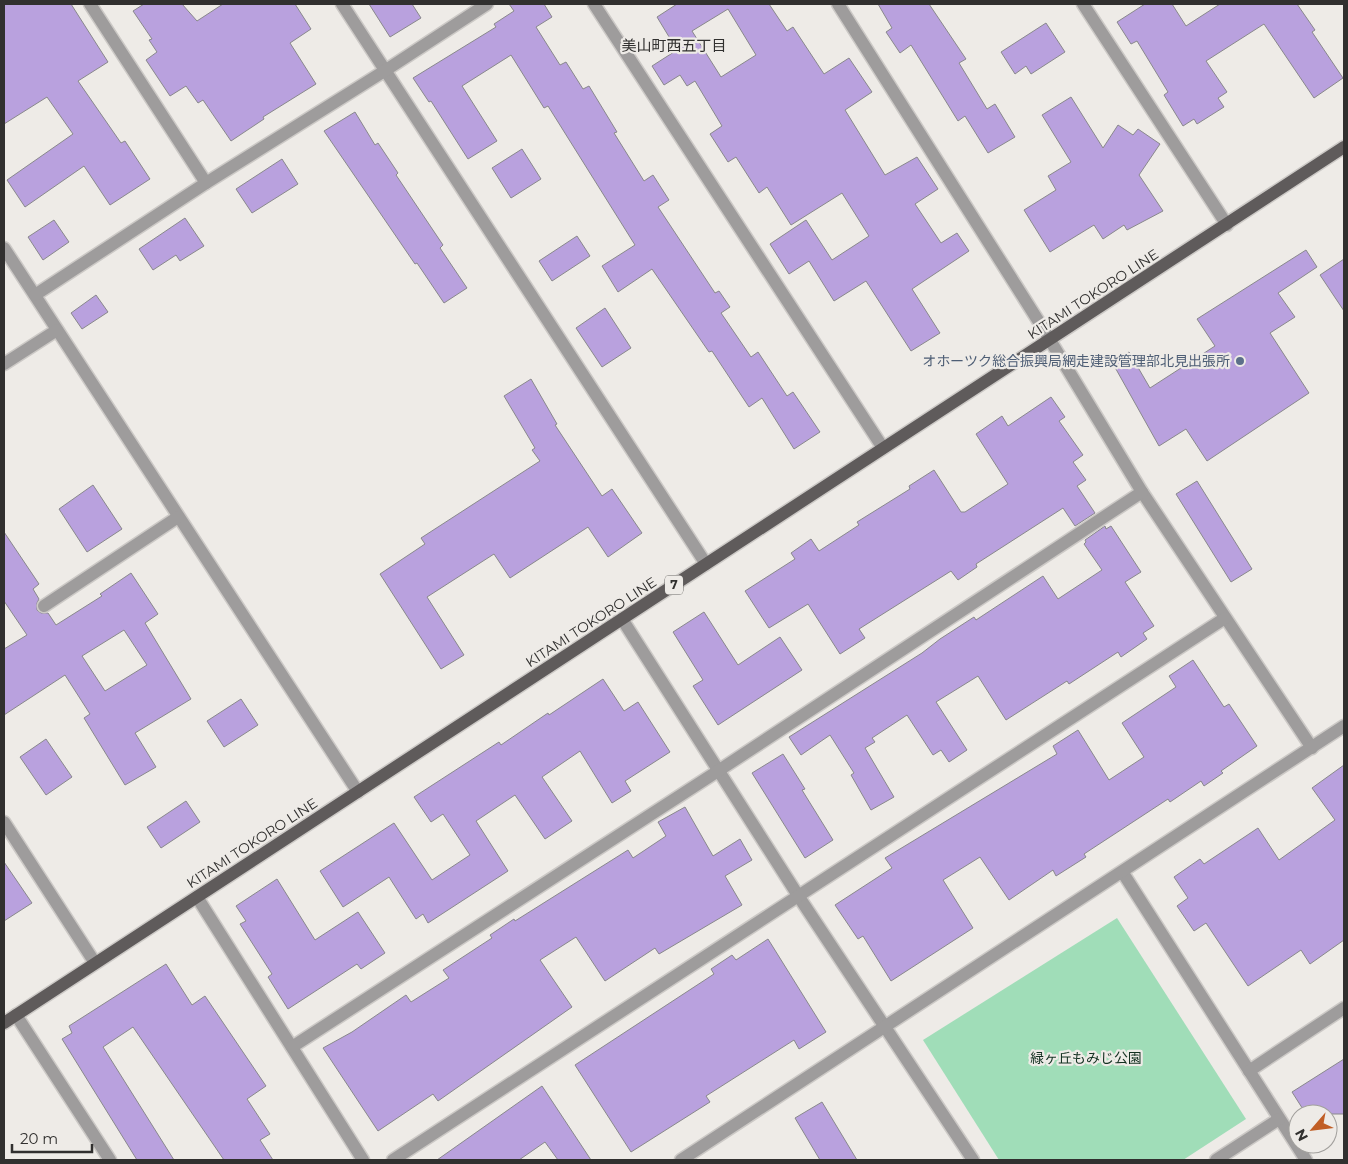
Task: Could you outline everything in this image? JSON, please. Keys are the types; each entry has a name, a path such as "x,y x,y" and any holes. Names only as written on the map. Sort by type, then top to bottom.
{"main road":[{"name":"KITAMI TOKORO LINE","path":"4,1023 1344,147"}],"street":[{"path":"90,4 206,183"},
{"path":"342,4 706,564"},
{"path":"35,295 206,183 487,4"},
{"path":"594,4 883,448"},
{"path":"838,4 1050,340 1142,492 1312,748"},
{"path":"1083,4 1227,225"},
{"path":"4,248 358,792"},
{"path":"4,364 57,330"},
{"path":"292,1047 718,771 1142,492"},
{"path":"44,606 178,517"},
{"path":"393,1160 1225,618"},
{"path":"622,619 798,897 885,1025 973,1160"},
{"path":"681,1160 885,1025 1123,873 1344,726"},
{"path":"4,822 95,963"},
{"path":"1123,873 1306,1160"},
{"path":"197,897 363,1160"},
{"path":"1249,1071 1344,1008"},
{"path":"16,1015 110,1160"},
{"path":"1216,1160 1279,1119"}],"green space":[{"name":"緑ヶ丘もみじ公園","path":"1117,918 1246,1119 1183,1160 999,1160 923,1040"}],"building":[{"path":"4,4 71,4 108,62 78,81 121,143 125,141 150,179 110,205 84,166 25,207 7,180 73,134 47,97 4,124"},
{"path":"144,4 182,4 197,21 223,4 295,4 311,29 290,43 316,84 263,117 264,119 231,141 203,100 198,103 186,86 170,96 146,60 157,52 149,40 152,39 133,11"},
{"path":"369,4 412,4 421,18 390,37"},
{"path":"509,4 544,4 552,17 536,27 560,65 566,62 583,89 589,86 617,132 614,133 644,181 653,175 669,200 658,207 715,293 719,291 730,307 721,313 751,357 758,352 787,396 793,392 820,432 794,449 762,398 749,407 712,351 709,352 652,269 618,292 602,266 635,245 548,106 544,108 511,55 462,86 497,141 468,159 431,101 429,102 413,78 496,27 494,24 514,11"},
{"path":"677,4 769,4 787,31 793,27 824,74 849,58 872,92 845,110 885,175 917,157 938,189 915,204 941,243 957,233 969,251 912,289 940,333 911,351 866,281 834,301 809,261 789,274 770,244 806,220 832,260 869,236 842,193 791,225 767,187 759,193 736,157 728,162 710,134 722,126 695,81 687,86 680,75 664,85 652,66 677,50 657,17","holes":["728,9 756,55 721,77 692,31"]},
{"path":"878,4 929,4 966,59 959,63 987,109 995,104 1015,137 988,153 965,116 958,121 911,45 900,53 886,32 892,28"},
{"path":"1145,4 1172,4 1186,26 1220,4 1297,4 1315,30 1312,32 1343,78 1314,98 1264,24 1206,61 1227,92 1218,98 1224,107 1197,124 1194,119 1183,126 1164,95 1168,92 1137,41 1131,44 1117,22"},
{"path":"1046,23 1065,52 1031,74 1026,66 1015,74 1001,52"},
{"path":"1071,97 1103,148 1118,125 1133,135 1138,129 1160,144 1139,175 1163,211 1127,230 1124,225 1103,239 1094,225 1050,252 1024,210 1056,190 1048,176 1071,162 1042,115"},
{"path":"355,112 375,145 378,143 398,173 396,175 443,245 440,248 467,288 444,303 324,131"},
{"path":"522,149 541,179 511,198 492,168"},
{"path":"282,159 298,184 252,213 236,189"},
{"path":"185,218 204,246 180,261 176,255 153,270 139,249"},
{"path":"54,220 69,242 43,260 28,237"},
{"path":"577,236 590,256 552,281 539,261"},
{"name":"オホーツク総合振興局網走建設管理部北見出張所","path":"1306,250 1317,267 1278,293 1295,317 1270,333 1309,393 1207,461 1186,429 1159,446 1112,362 1129,352 1150,388 1215,346 1197,319"},
{"path":"1344,259 1344,311 1320,275"},
{"path":"96,295 108,312 82,329 71,313"},
{"path":"605,308 631,348 602,367 576,328"},
{"path":"531,379 557,424 555,425 602,496 612,489 642,533 608,557 588,527 510,578 494,554 427,597 464,655 441,669 380,574 425,544 421,538 540,461 532,450 535,448 504,396"},
{"path":"1051,397 1065,417 1059,421 1083,455 1073,462 1086,480 1077,486 1095,513 1075,526 1063,508 976,564 977,567 958,580 951,571 859,629 865,638 840,654 808,604 769,628 745,591 795,559 791,553 811,539 819,551 859,525 857,522 910,489 909,486 934,470 961,512 965,512 1008,484 976,434 1002,416 1008,426"},
{"path":"1197,481 1252,569 1231,582 1176,494"},
{"path":"93,485 122,529 87,552 59,509"},
{"path":"1105,526 1106,529 1111,526 1141,572 1125,582 1154,626 1143,633 1147,639 1121,657 1118,652 1069,684 1067,681 1006,720 978,676 936,702 967,750 949,762 941,750 933,755 907,715 872,738 875,742 865,748 894,797 871,810 851,775 854,773 830,735 801,755 789,737 922,653 974,617 976,620 1043,576 1058,599 1102,570 1084,544 1085,540"},
{"path":"4,532 39,584 33,589 39,599 37,610 41,613 48,613 56,625 102,596 100,594 131,573 158,614 145,623 191,699 135,733 156,767 125,785 84,718 90,714 65,675 4,715 4,649 27,635 4,601","holes":["124,630 147,665 105,691 82,656"]},
{"path":"704,612 738,665 780,637 802,670 718,725 693,686 703,680 673,632"},
{"path":"1193,660 1224,707 1229,704 1257,746 1221,771 1223,773 1204,786 1201,781 1170,802 1168,799 1084,854 1086,857 1056,876 1053,870 1009,900 980,857 943,880 973,928 891,981 863,936 858,939 835,905 892,868 885,858 1057,754 1053,746 1078,730 1109,780 1144,757 1122,723 1176,687 1169,676"},
{"path":"603,679 624,711 638,702 670,752 625,781 631,791 612,803 580,751 542,777 572,821 545,839 515,795 476,821 508,871 428,923 423,914 416,919 389,877 343,907 320,871 394,823 432,880 470,855 443,814 431,822 414,797 499,742 501,745"},
{"path":"241,699 258,725 224,747 207,721"},
{"path":"46,739 72,777 46,795 20,757"},
{"path":"783,754 805,789 802,790 833,840 805,858 752,773"},
{"path":"1344,765 1344,940 1310,964 1301,950 1248,986 1206,923 1194,931 1177,906 1188,898 1174,877 1200,859 1204,864 1258,828 1279,860 1335,820 1312,788"},
{"path":"186,801 200,822 161,848 147,827"},
{"path":"685,807 713,856 740,839 752,860 725,876 742,905 659,954 655,948 605,981 576,937 540,960 572,1007 438,1101 433,1094 378,1131 323,1048 352,1032 406,995 411,1002 449,978 443,970 492,938 490,935 514,919 515,921 628,850 633,858 666,836 658,822"},
{"path":"4,862 32,903 4,921"},
{"path":"277,879 315,940 358,912 385,953 361,969 357,964 288,1009 268,977 272,974 240,924 246,921 236,906"},
{"path":"768,939 826,1032 799,1049 794,1040 706,1096 710,1102 631,1152 575,1065 714,974 711,969 732,955 736,960"},
{"path":"166,964 192,1005 205,996 266,1086 247,1099 270,1134 260,1140 273,1160 224,1160 133,1027 103,1047 174,1160 137,1160 62,1039 72,1033 69,1026"},
{"path":"1344,1059 1344,1114 1338,1114 1338,1104 1300,1104 1292,1092"},
{"path":"542,1086 591,1160 558,1160 545,1142 519,1160 437,1160"},
{"path":"822,1102 857,1160 820,1160 795,1118"}],"place":[{"name":"オホーツク総合振興局網走建設管理部北見出張所","path":"1240,361"}],"district":[{"name":"美山町西五丁目","path":"674,46"}]}
